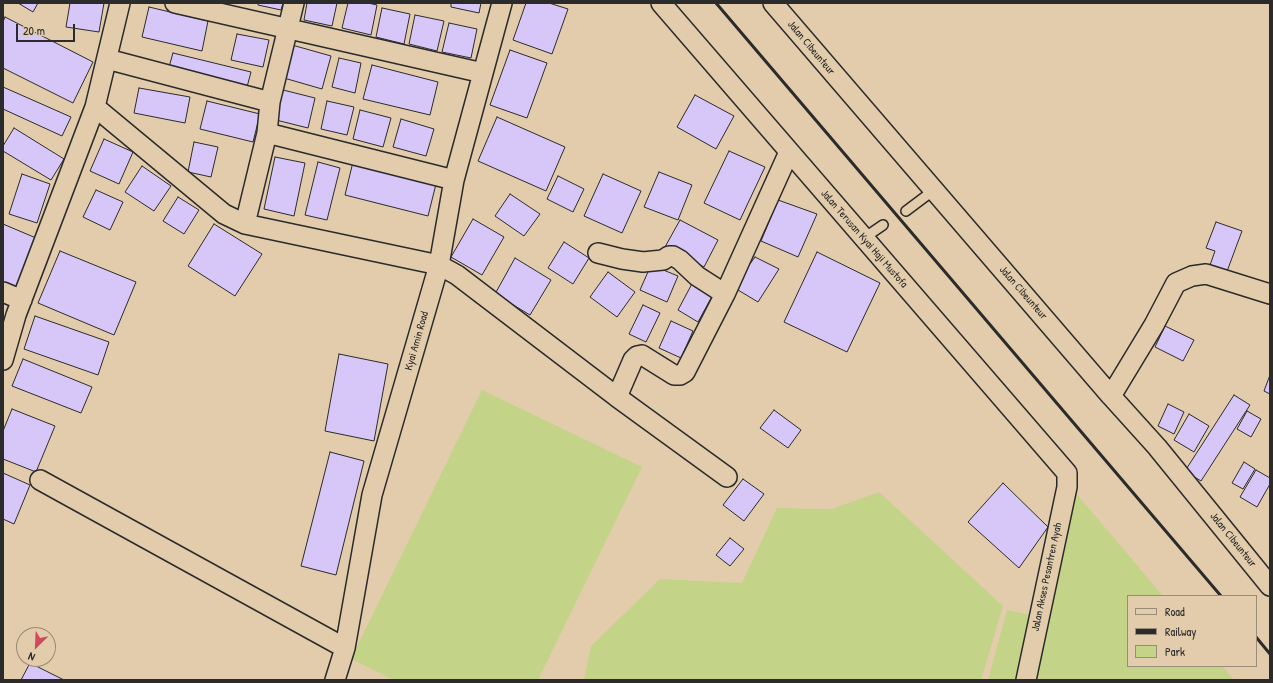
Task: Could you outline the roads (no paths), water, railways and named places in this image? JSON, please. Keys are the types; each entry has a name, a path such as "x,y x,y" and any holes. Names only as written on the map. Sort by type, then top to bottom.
{"street":[{"path":"3,360 22,300 95,107 120,3"},
{"path":"175,3 483,73"},
{"path":"245,224 268,133 270,102 289,29 294,3"},
{"name":"Kyai Amin Road","path":"335,680 345,648 372,495 439,265 454,180 502,3"},
{"name":"Jalan Terusan Kyai Haji Mustofa","path":"661,3 1067,473"},
{"name":"Jalan Cibeunteur","path":"773,3 1156,447 1270,586"},
{"path":"107,59 270,102"},
{"path":"95,107 224,214 245,224 439,265 456,275 727,477"},
{"path":"268,133 454,180"},
{"path":"618,397 637,356 642,355 674,375 680,375 685,372 725,294 789,152"},
{"path":"598,253 642,262 663,260 669,256 673,256 680,260 697,276 725,294"},
{"path":"1111,396 1154,325 1176,283 1192,276 1206,274 1270,294"},
{"path":"3,292 22,300"},
{"name":"Jalan Akses Pesantren Ayah","path":"1026,680 1067,487 1067,473"},
{"path":"40,480 345,648"}],"lane":[{"path":"906,211 934,190"},
{"path":"864,238 883,225"}],"railway":[{"path":"716,3 1220,595"},
{"path":"1257,638 1270,654"}]}
